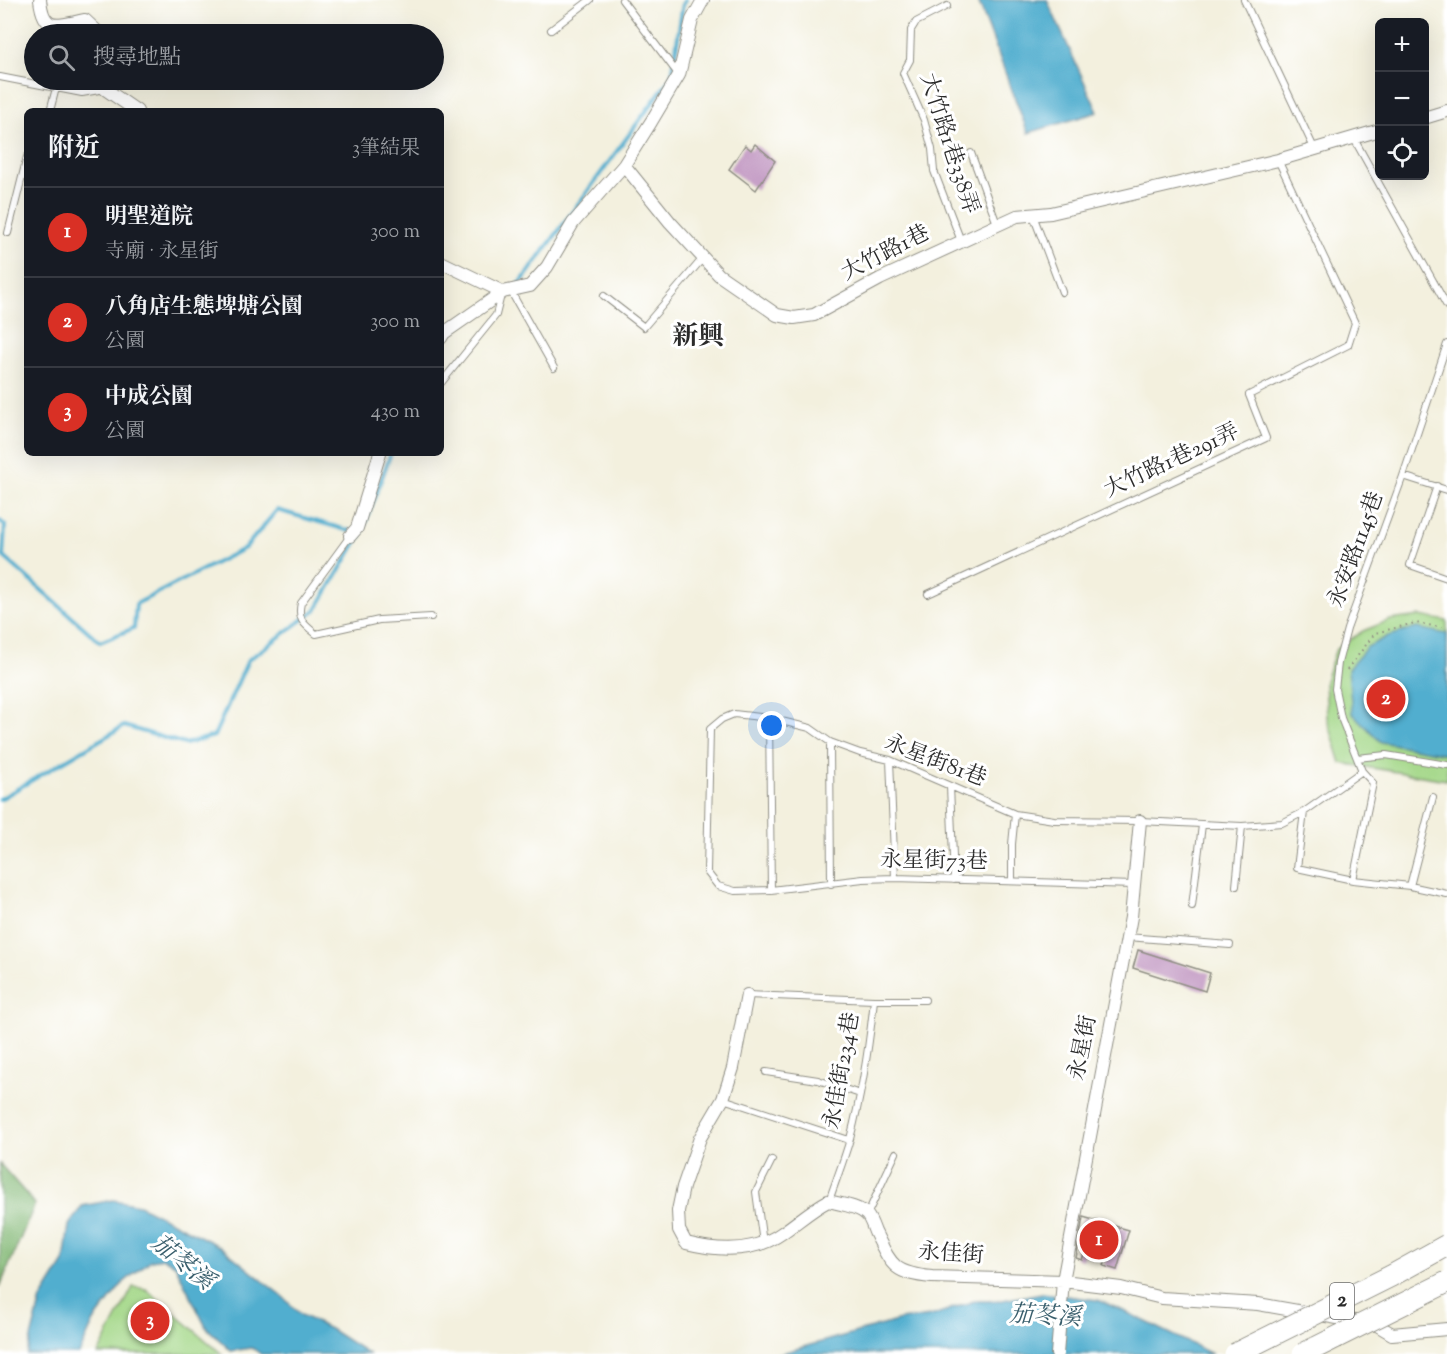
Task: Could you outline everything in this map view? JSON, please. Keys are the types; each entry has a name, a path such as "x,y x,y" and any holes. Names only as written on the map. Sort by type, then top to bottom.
{"highway":[{"name":"2","path":"1235,1354 1391,1276 1447,1245"},
{"name":"2","path":"1303,1354 1447,1282"}],"street":[{"path":"40,0 42,16 52,24"},
{"path":"444,334 510,292 530,286 547,267 573,223 624,165 679,75 692,20 703,0"},
{"path":"66,24 85,20 89,24"},
{"path":"113,90 134,108"},
{"path":"1429,117 1447,111"},
{"name":"大竹路1巷","path":"624,165 670,222 719,275 777,315 794,318 814,315 880,279 1017,216 1051,213 1278,160 1375,131"},
{"path":"444,263 510,292"},
{"path":"354,532 379,456"},
{"name":"永星街","path":"1057,1354 1063,1281 1127,937 1140,821"},
{"path":"747,995 733,1068 723,1099 700,1138 683,1187 678,1211 679,1230 686,1243 702,1247 745,1248 764,1244 781,1234 808,1212 828,1201 852,1207 867,1215"},
{"name":"永佳街","path":"867,1215 897,1270 911,1275 1063,1281 1121,1288 1162,1298 1258,1304 1377,1325 1392,1334 1447,1329"}],"lane":[{"path":"551,30 590,0"},
{"path":"622,0 679,75"},
{"path":"1244,0 1314,148"},
{"name":"大竹路1巷338弄","path":"947,6 916,22 911,30 910,60 903,73 924,120 932,149 934,171 961,241"},
{"path":"0,77 24,82"},
{"path":"51,108 55,90"},
{"path":"66,90 82,93 90,90"},
{"path":"1353,137 1447,306"},
{"path":"971,153 997,225"},
{"name":"大竹路1巷291弄","path":"928,594 1266,438 1249,395 1348,345 1355,323 1278,160"},
{"path":"8,232 24,169"},
{"path":"1033,215 1062,292"},
{"path":"604,296 644,327 703,258"},
{"path":"444,379 496,315 499,305 510,292 554,368"},
{"name":"永安路1145巷","path":"1353,880 1372,783 1362,771 1341,718 1335,689 1338,663 1347,629 1404,476 1447,344"},
{"path":"1404,476 1447,490"},
{"path":"1437,486 1410,565 1447,578"},
{"path":"354,532 301,603 300,615 304,624 316,634 379,620 431,617"},
{"name":"永星街81巷","path":"735,891 718,886 707,872 710,729 722,719 734,714 769,718 810,728 830,742 860,753 890,760 1015,814 1054,820 1242,826 1282,823 1304,812 1362,771"},
{"path":"769,718 771,890"},
{"path":"830,742 831,884"},
{"path":"1357,759 1386,755 1447,765"},
{"path":"890,760 894,878"},
{"path":"950,786 954,880"},
{"path":"1410,886 1432,797"},
{"path":"1304,812 1297,868 1353,880 1410,886 1447,894"},
{"path":"1012,881 1015,814"},
{"path":"1192,906 1202,825"},
{"path":"1236,886 1242,826"},
{"name":"永星街73巷","path":"735,891 771,890 863,879 894,878 1134,885"},
{"path":"1127,937 1230,945"},
{"name":"永佳街234巷","path":"747,995 874,1000 869,1047 860,1094 849,1140 828,1201"},
{"path":"874,1000 926,1000"},
{"path":"766,1072 818,1080 860,1094"},
{"path":"723,1099 849,1140"},
{"path":"867,1215 896,1153"},
{"path":"764,1244 756,1192 772,1160"}],"path":[{"path":"1342,676 1375,633 1415,623 1447,628"}],"green space":[{"path":"1420,616 1447,621 1447,780 1341,763 1327,718 1325,681 1336,649 1363,631 1390,620"},
{"path":"0,1164 35,1204 0,1287"},
{"path":"133,1287 146,1289 222,1354 98,1354"}],"water":[{"path":"978,0 1047,0 1098,112 1028,133"},
{"path":"1417,628 1447,634 1447,754 1381,742 1352,713 1348,669 1367,647 1388,636"},
{"name":"茄苳溪","path":"113,1200 139,1205 221,1247 283,1297 301,1315 330,1329 369,1354 261,1354 252,1348 231,1351 206,1327 175,1265 164,1258 151,1260 123,1283 94,1321 79,1354 27,1354 41,1299 64,1262 69,1225 82,1206"},
{"name":"茄苳溪","path":"1042,1293 1098,1300 1212,1354 778,1354 900,1320 931,1316 974,1301 997,1301"}],"building":[{"path":"755,144 775,161 756,190 729,169 745,145 751,150"},
{"path":"1138,950 1210,973 1205,991 1133,968"},
{"path":"1083,1217 1129,1230 1117,1270 1104,1266 1107,1257 1085,1251 1082,1260 1076,1258"}],"waterway":[{"path":"519,285 672,76 685,0"},
{"path":"0,799 124,726 185,744 214,736 248,660 316,610 361,534 390,456"},
{"path":"0,521 5,525 3,556 100,642 134,628 136,604 245,548 277,510 350,531"}],"place":[{"name":"八角店生態埤塘公園","path":"1386,699"},
{"name":"明聖道院","path":"1099,1240"},
{"name":"中成公園","path":"150,1321"}],"district":[{"name":"新興","path":"698,337"}]}
